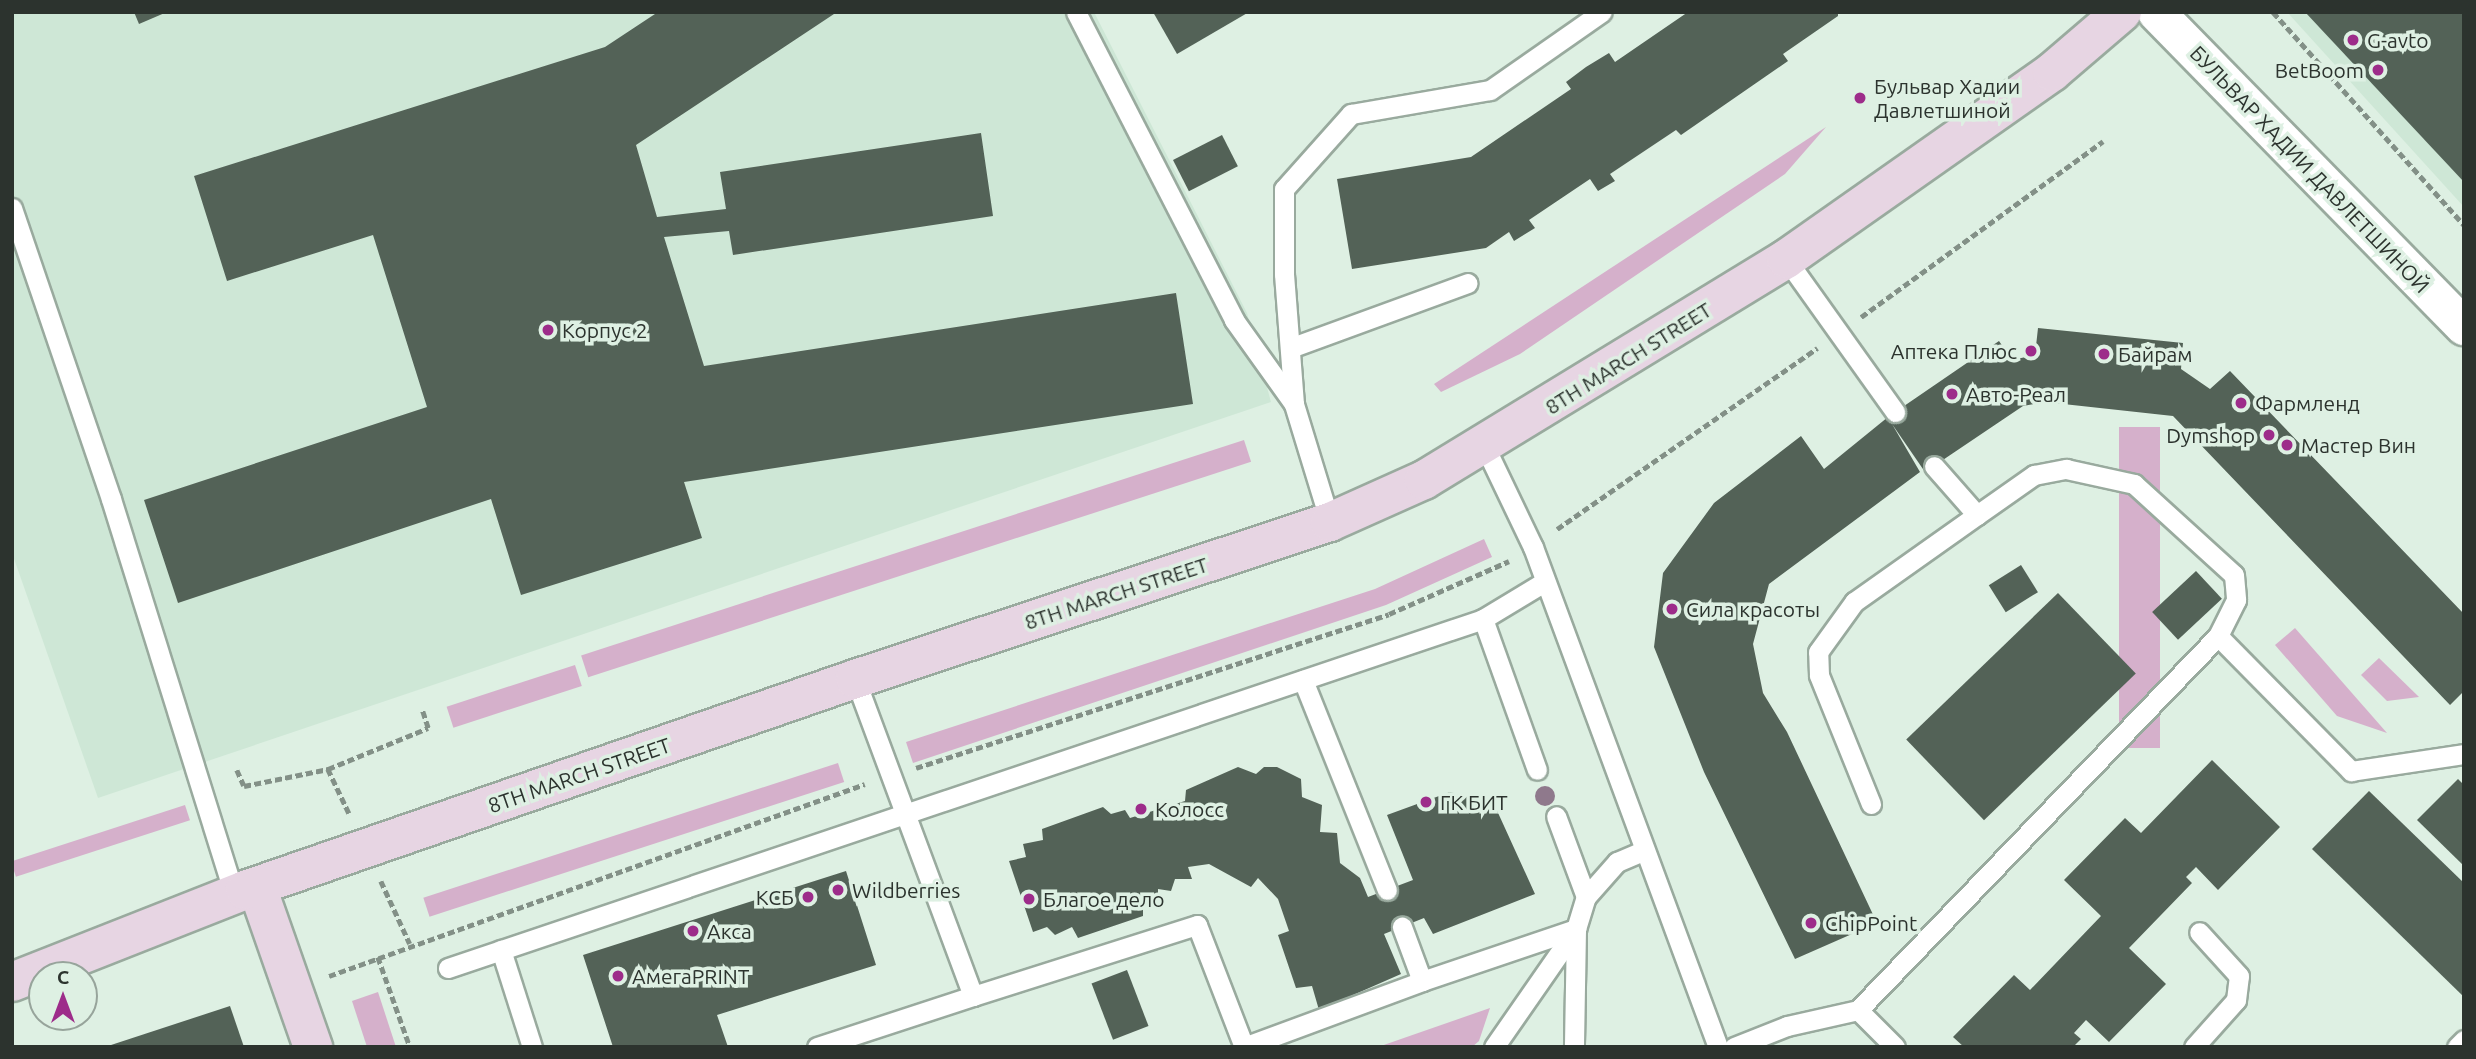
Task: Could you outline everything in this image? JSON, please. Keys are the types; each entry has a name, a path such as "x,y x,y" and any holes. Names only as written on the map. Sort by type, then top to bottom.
{"main road":[{"name":"8TH MARCH STREET","path":"12,982 246,890 855,679 1330,522 1485,447 1786,259 2052,72 2122,12"},
{"path":"246,890 293,991 313,1047"}],"street":[{"name":"БУЛЬВАР ХАДИИ ДАВЛЕТШИНОЙ","path":"2157,12 2464,326"}],"lane":[{"path":"1076,12 1234,320 1294,404"},
{"path":"1330,522 1294,404 1284,189 1351,114 1490,90 1602,12"},
{"path":"12,208 246,890"},
{"path":"1786,259 1895,412"},
{"path":"1290,348 1468,283"},
{"path":"1485,447 1532,547 1717,1047"},
{"path":"1934,466 1977,515"},
{"path":"1734,1047 1787,1026 1858,1010 2218,636 2236,600 2234,575 2134,484 2066,470 2034,475 1853,602 1818,652 1819,676 1871,804"},
{"path":"448,968 1483,619 1544,582"},
{"path":"1483,619 1536,771"},
{"path":"2218,636 2350,771 2464,754"},
{"path":"855,679 973,996"},
{"path":"1303,680 1388,890"},
{"path":"1556,816 1586,897"},
{"path":"1574,1047 1576,929 1586,897 1617,862 1645,849"},
{"path":"817,1047 1197,925 1244,1046 1422,981 1576,929"},
{"path":"1402,927 1422,981"},
{"path":"1494,1047 1576,929"},
{"path":"2194,1047 2236,1000 2239,976 2199,932"},
{"path":"501,950 532,1047"},
{"path":"1858,1010 1895,1047"},
{"path":"2456,1047 2464,1040"}],"path":[{"path":"2273,12 2464,225"},
{"path":"293,991 378,957 891,776 1389,614 1481,577 1532,547 1839,332 2103,141"},
{"path":"237,771 244,786 328,769 428,728 422,709"},
{"path":"378,957 410,1047"}],"shaded area":[{"path":"12,12 1094,12 1247,313 1271,402 98,798 12,553"},
{"path":"2287,12 2464,12 2464,207"},
{"path":"1826,127 1785,174 1520,354 1441,392 1434,384"},
{"path":"2119,427 2160,427 2160,748 2119,748"},
{"path":"1244,440 1251,462 588,677 581,655"},
{"path":"1484,539 1492,557 1386,605 913,763 906,742 1375,589"},
{"path":"2295,628 2387,733 2337,716 2275,645"},
{"path":"2379,658 2419,697 2387,701 2361,675"},
{"path":"575,665 582,686 453,728 447,707"},
{"path":"838,763 844,782 430,917 423,898"},
{"path":"185,805 190,820 16,877 12,861"},
{"path":"378,992 396,1047 367,1047 352,1001"},
{"path":"1490,1008 1479,1041 1472,1047 1378,1047"}],"building":[{"path":"134,12 167,12 139,24"},
{"name":"Корпус 2","path":"658,12 837,12 636,145 657,217 726,209 720,172 981,133 993,216 733,255 729,231 664,237 704,366 1176,293 1193,404 684,482 702,538 521,595 491,499 178,603 144,500 427,407 373,235 227,281 194,176 605,47"},
{"path":"1153,12 1249,12 1177,54"},
{"path":"1688,12 1838,12 1838,16 1783,54 1788,61 1681,135 1676,130 1610,174 1615,181 1598,191 1590,179 1529,220 1535,228 1514,241 1509,232 1486,248 1352,269 1337,179 1471,157 1571,89 1566,82 1586,67 1609,53 1615,62"},
{"path":"2305,12 2464,12 2464,182"},
{"path":"1222,135 1238,166 1189,191 1173,160"},
{"path":"2038,328 2183,343 2181,369 2210,389 2230,371 2464,614 2464,691 2450,705 2173,416 2045,402 2023,406 1925,472 1892,424 1920,472 1769,584 1753,644 1763,693 1787,732 1877,923 1795,959 1704,772 1654,647 1663,573 1714,503 1801,436 1824,469 1888,417 1999,341 2012,360 2035,355"},
{"path":"2021,565 2038,592 2006,612 1989,585"},
{"path":"2196,571 2222,599 2178,640 2152,612"},
{"path":"2058,593 2136,674 1984,820 1906,740"},
{"path":"2212,760 2280,827 2218,890 2196,867 2186,877 2192,883 2129,948 2166,984 2109,1042 2086,1020 2074,1033 2081,1039 2073,1047 1964,1047 1953,1037 2014,975 2030,990 2101,916 2064,880 2125,818 2141,833"},
{"path":"1238,767 1256,774 1264,767 1277,767 1301,779 1302,797 1322,805 1320,832 1337,833 1340,863 1360,878 1368,897 1413,880 1387,815 1450,792 1494,804 1535,894 1433,934 1424,918 1384,934 1401,974 1319,1010 1312,986 1296,988 1278,935 1289,931 1278,899 1258,878 1251,887 1209,864 1188,867 1192,879 1175,879 1171,891 1158,889 1158,904 1143,904 1143,916 1078,938 1072,927 1055,935 1047,927 1033,932 1009,861 1026,857 1023,844 1043,840 1042,829 1103,807 1111,814 1125,810 1130,818 1185,801 1186,790"},
{"path":"2458,779 2464,785 2464,866 2417,820"},
{"path":"2369,791 2464,883 2464,997 2312,849"},
{"path":"846,871 876,965 717,1015 728,1047 613,1047 583,955"},
{"path":"1127,970 1149,1026 1113,1040 1092,984"},
{"path":"230,1006 244,1047 108,1047 108,1046"}],"place":[{"name":"G-avto","path":"2353,40"},
{"name":"BetBoom","path":"2378,70"},
{"name":"Бульвар Хадии Давлетшиной","path":"1860,98"},
{"name":"Корпус 2","path":"548,330"},
{"name":"Аптека Плюс","path":"2031,351"},
{"name":"Байрам","path":"2104,354"},
{"name":"Авто-Реал","path":"1952,394"},
{"name":"Фармленд","path":"2241,403"},
{"name":"Dymshop","path":"2269,435"},
{"name":"Мастер Вин","path":"2287,445"},
{"name":"Сила красоты","path":"1672,609"},
{"name":"ГК БИТ","path":"1426,802"},
{"name":"Колосс","path":"1141,809"},
{"name":"Wildberries","path":"838,890"},
{"name":"КСБ","path":"808,897"},
{"name":"Благое дело","path":"1029,899"},
{"name":"ChipPoint","path":"1811,923"},
{"name":"Акса","path":"693,931"},
{"name":"АмегаPRINT","path":"618,976"}]}
